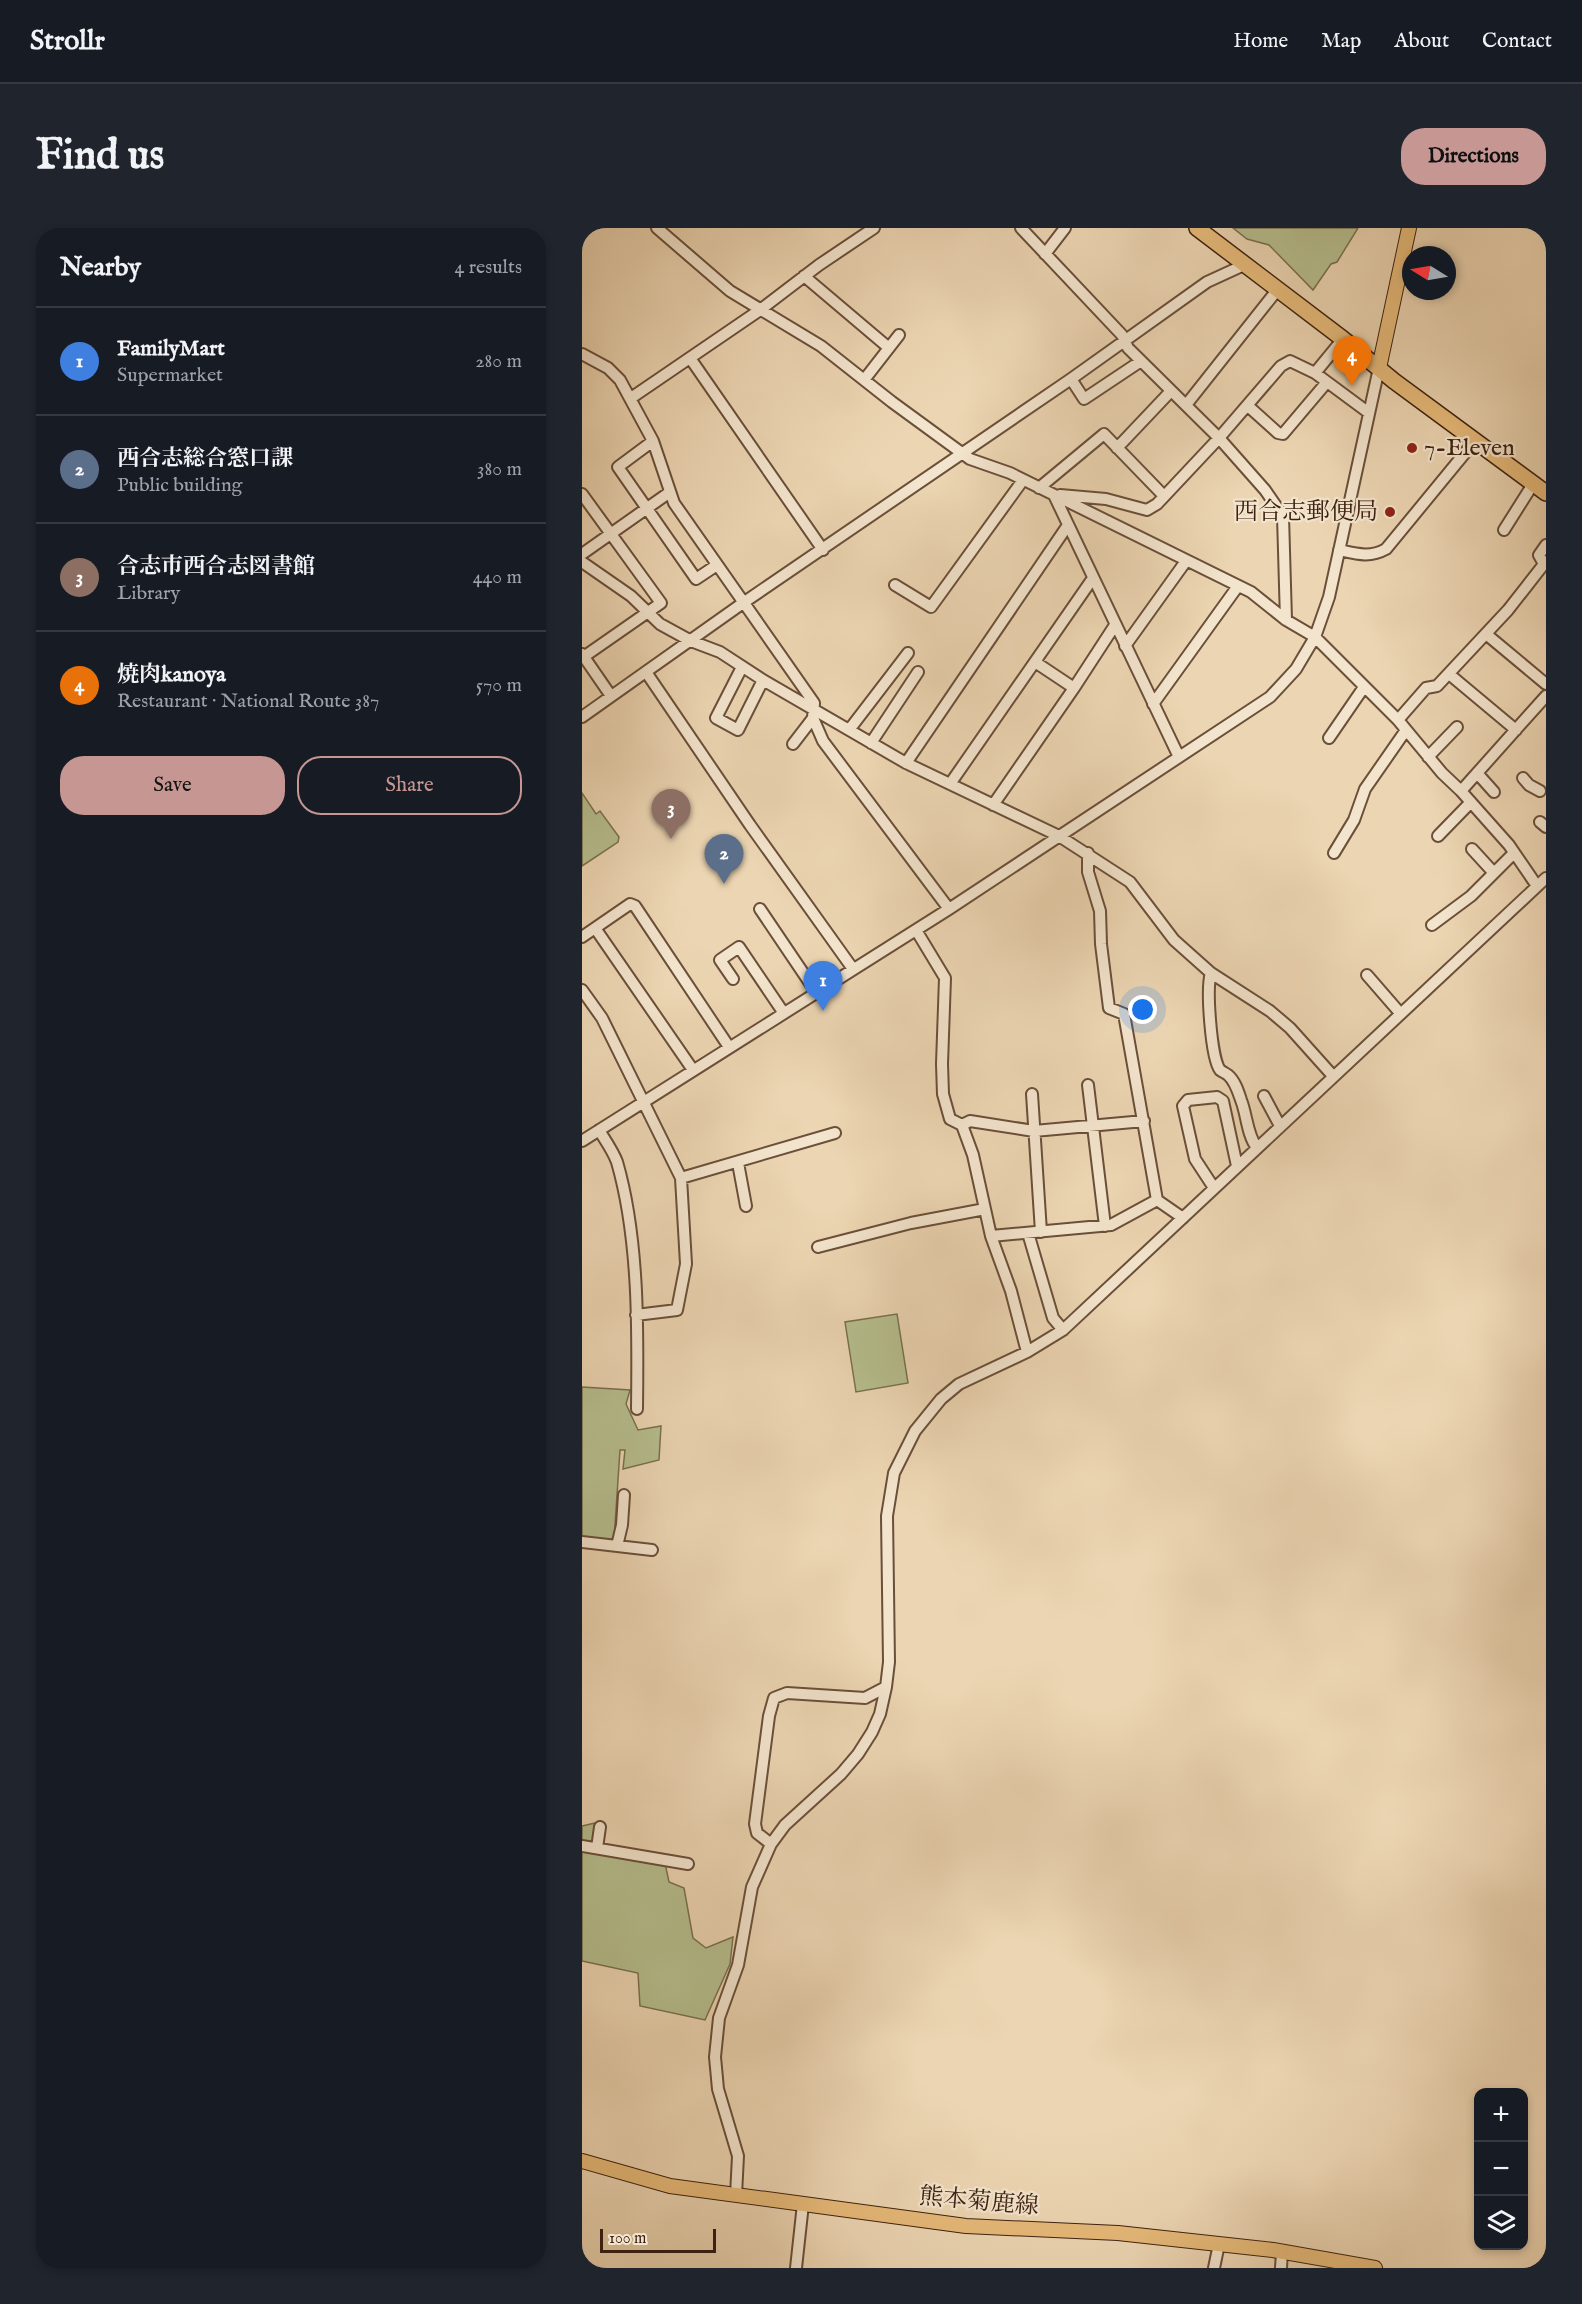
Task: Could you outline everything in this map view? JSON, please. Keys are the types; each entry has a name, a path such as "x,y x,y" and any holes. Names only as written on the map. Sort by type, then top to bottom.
{"highway":[{"path":"1197,228 1474,442 1546,493"}],"main road":[{"path":"1379,368 1409,228"},
{"name":"熊本菊鹿線","path":"582,2161 670,2187 966,2226 1118,2233 1219,2244 1282,2252 1331,2264 1376,2268"}],"street":[{"path":"657,228 730,291 822,346 970,459 1040,488 1251,592 1286,620 1315,637 1398,720 1514,853 1537,886"},
{"path":"1021,228 1122,336 1128,348 1219,438 1265,490 1283,516 1286,620"},
{"path":"1045,254 1065,228"},
{"path":"631,398 760,310 867,230"},
{"path":"582,717 743,603 1071,379 1207,282 1244,265"},
{"path":"804,276 889,348"},
{"path":"1186,405 1278,289"},
{"path":"864,380 899,335"},
{"path":"1315,373 1343,339"},
{"path":"582,354 608,368 620,380 653,441 674,503 814,703 813,714 823,741 949,909"},
{"path":"690,358 823,550"},
{"path":"1071,379 1084,399 1141,361"},
{"path":"1054,495 1106,499 1147,510 1164,496 1219,438 1281,366 1290,361 1315,373 1369,413"},
{"path":"582,1141 949,909 1270,697 1296,669 1315,637 1329,597 1379,368"},
{"path":"1248,406 1278,433 1283,434 1327,382"},
{"path":"1117,448 1172,391"},
{"path":"1040,488 1104,434 1164,496"},
{"path":"653,441 618,467 696,579 717,565"},
{"path":"1339,550 1361,555 1375,555 1386,549 1474,442"},
{"path":"895,585 932,607 1023,480"},
{"path":"1504,530 1533,484"},
{"path":"582,554 670,492"},
{"path":"582,494 661,603 583,656 611,696"},
{"path":"1054,495 1179,757"},
{"path":"906,763 1068,525"},
{"path":"1398,720 1426,688 1437,686 1449,674 1508,610 1545,565 1539,555 1546,545"},
{"path":"1125,646 1186,561"},
{"path":"582,562 631,596 660,624 691,641 720,652 813,714 849,730 906,763 1059,836 1088,853 1130,882 1174,940 1211,973 1270,1011 1290,1028 1333,1076"},
{"path":"950,784 1093,578"},
{"path":"1153,704 1238,586"},
{"path":"993,805 1115,625"},
{"path":"1486,634 1546,684"},
{"path":"849,730 908,653"},
{"path":"1035,662 1074,688"},
{"path":"742,667 716,718 738,730 763,680"},
{"path":"646,672 750,825 853,969"},
{"path":"871,743 918,672"},
{"path":"1449,674 1516,730"},
{"path":"1329,738 1364,687"},
{"path":"1461,791 1546,696"},
{"path":"794,744 813,714"},
{"path":"1428,757 1457,728"},
{"path":"1334,853 1354,820 1365,789 1406,730"},
{"path":"828,768 837,761"},
{"path":"1477,773 1494,792"},
{"path":"1523,778 1529,785 1541,790"},
{"path":"1438,836 1471,802"},
{"path":"1472,849 1494,873"},
{"path":"1088,853 1088,872 1100,911 1101,944 1109,1008 1124,1014 1157,1200 1182,1218"},
{"path":"1432,925 1471,896 1514,853"},
{"path":"736,2195 738,2156 718,2089 715,2057 719,2018 742,1946 752,1887 771,1844 785,1825 841,1774 858,1754 880,1714 889,1662 887,1516 894,1473 915,1431 941,1399 959,1384 1027,1352 1063,1330 1546,878"},
{"path":"582,937 630,904 635,906 729,1047"},
{"path":"760,909 816,992"},
{"path":"595,928 693,1070"},
{"path":"916,930 945,978 942,1064 944,1094 951,1119 962,1125 974,1155 991,1236 1011,1291 1027,1352"},
{"path":"733,979 720,960 739,947 783,1012"},
{"path":"1211,973 1208,982 1211,1029 1217,1062 1220,1070 1230,1076 1237,1089 1247,1116 1251,1141 1257,1148"},
{"path":"1367,975 1400,1013"},
{"path":"582,990 602,1018 681,1178 686,1264 677,1310 636,1315"},
{"path":"1088,1085 1105,1226"},
{"path":"1032,1094 1041,1232"},
{"path":"1264,1096 1280,1126"},
{"path":"1214,1188 1195,1158 1183,1106 1188,1100 1217,1097 1223,1101 1237,1166"},
{"path":"962,1125 970,1121 1034,1131 1144,1121"},
{"path":"599,1130 616,1160 633,1243 637,1409"},
{"path":"681,1178 835,1133"},
{"path":"738,1163 746,1206"},
{"path":"991,1236 1111,1225 1157,1200"},
{"path":"818,1247 911,1223 985,1209"},
{"path":"1028,1233 1053,1318 1063,1330"},
{"path":"617,1546 622,1525 624,1495"},
{"path":"582,1542 651,1550"},
{"path":"771,1844 757,1833 755,1824 769,1716 774,1698 787,1692 865,1698 886,1687"},
{"path":"597,1848 600,1827"},
{"path":"582,1846 688,1864"},
{"path":"796,2268 803,2204"},
{"path":"1214,2268 1219,2244"},
{"path":"1281,2268 1282,2252"}],"green space":[{"path":"1233,228 1358,228 1337,262 1331,264 1313,290 1269,245 1247,239"},
{"path":"582,793 596,814 600,811 619,837 618,842 582,866"},
{"path":"897,1314 908,1383 856,1392 845,1322"},
{"path":"582,1387 630,1390 626,1404 638,1430 661,1426 659,1460 623,1469 625,1450 620,1450 614,1540 582,1538"},
{"path":"595,1823 597,1847 607,1854 633,1849 663,1854 669,1882 684,1888 693,1938 706,1948 733,1937 730,1964 705,2020 640,2006 638,1973 582,1961 582,1826"}],"place":[{"name":"焼肉kanoya","path":"1352,386"},
{"name":"7-Eleven","path":"1412,448"},
{"name":"西合志郵便局","path":"1390,512"},
{"name":"合志市西合志図書館","path":"671,839"},
{"name":"西合志総合窓口課","path":"724,884"},
{"name":"FamilyMart","path":"823,1011"}]}
